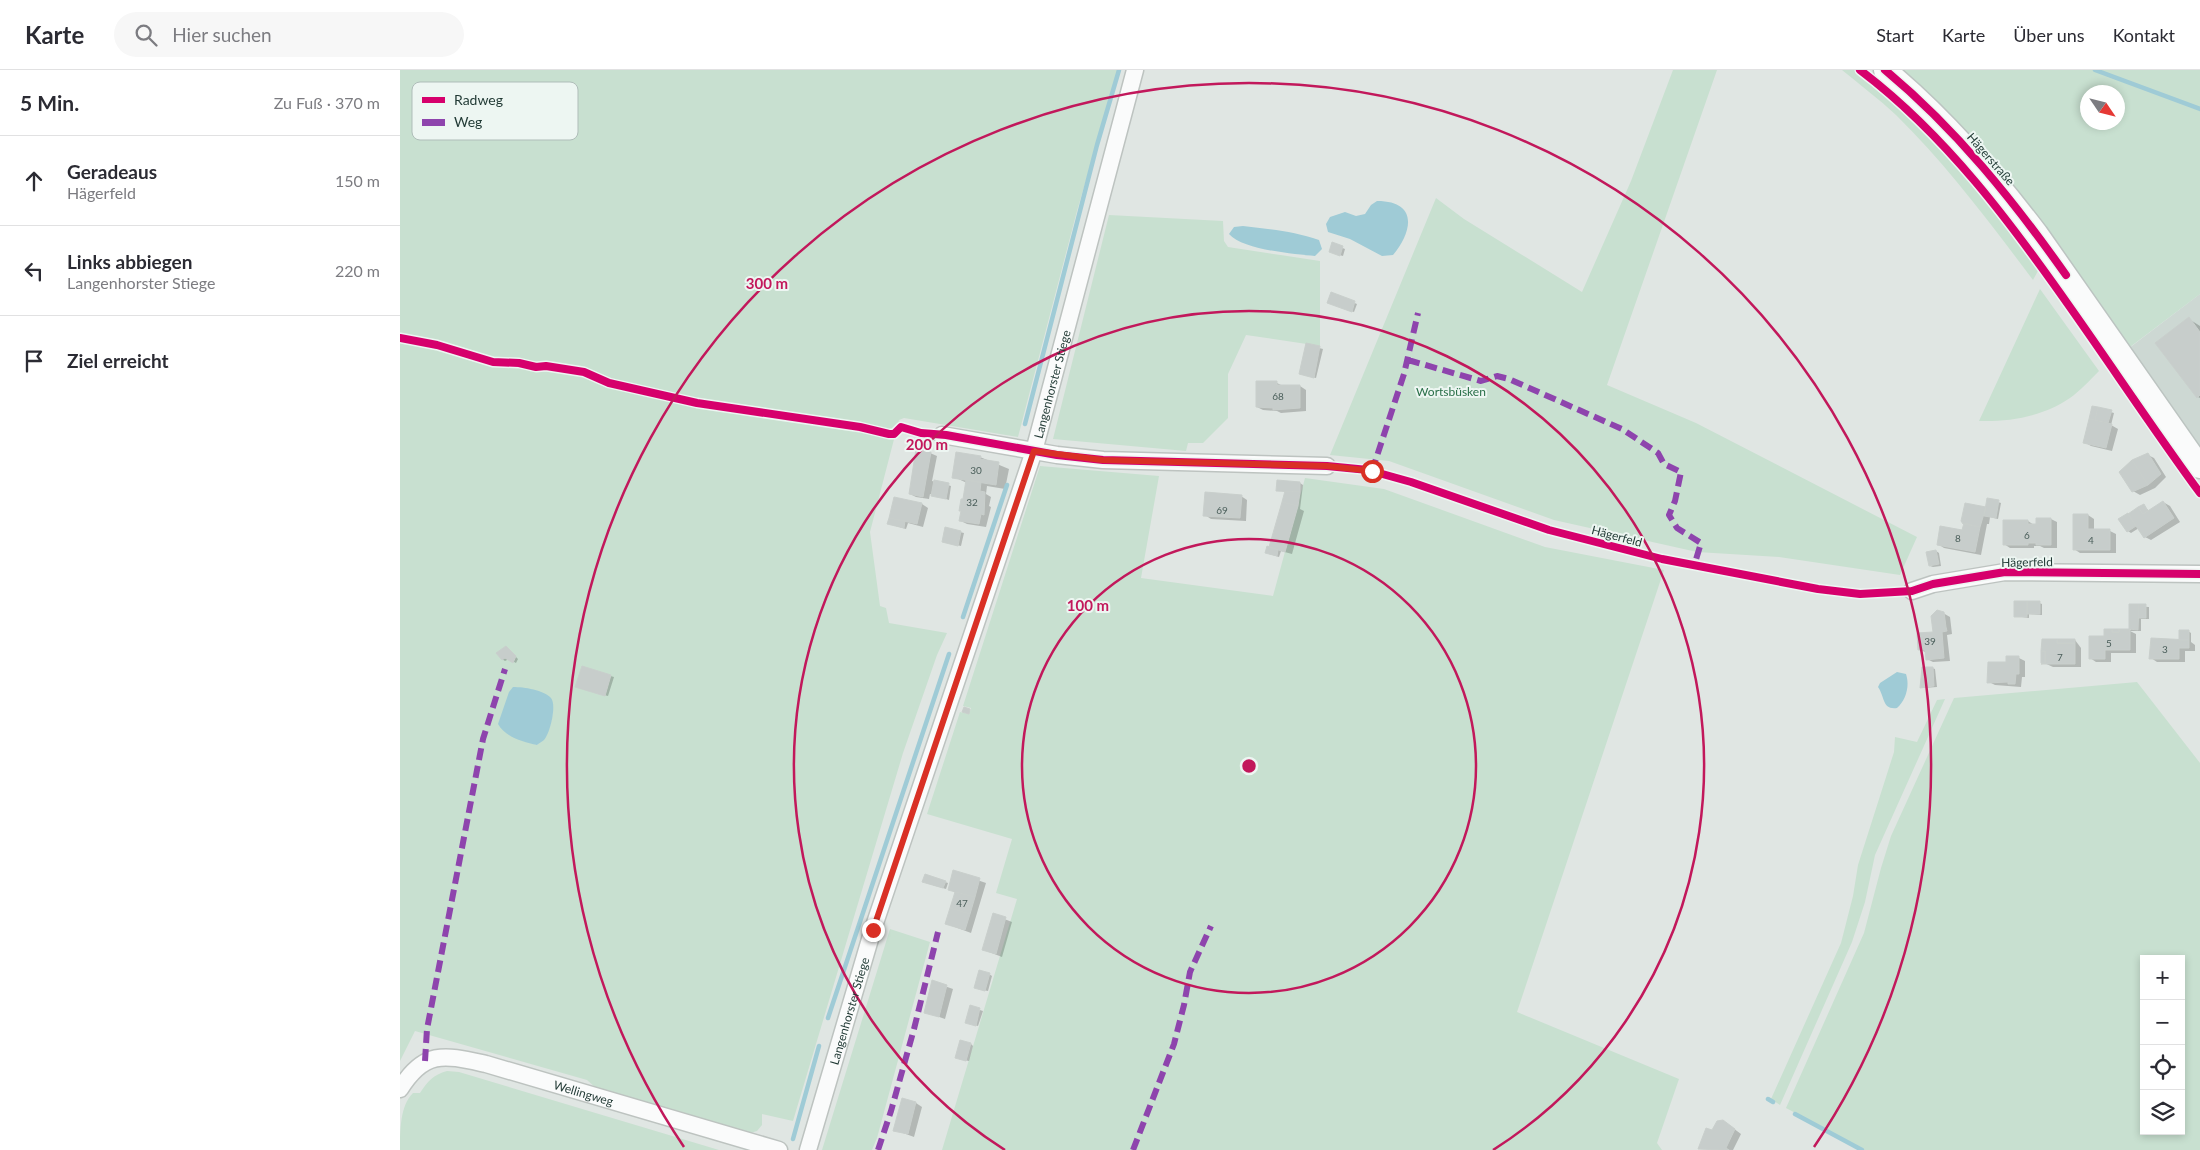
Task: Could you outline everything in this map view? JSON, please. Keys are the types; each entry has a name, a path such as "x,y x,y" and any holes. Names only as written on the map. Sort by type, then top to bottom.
{"main road":[{"name":"Hägerstraße","path":"1885,70 1953,133 2009,198 2037,234 2200,467"}],"street":[{"name":"Langenhorster Stiege","path":"808,1150 873,930 1034,451 1135,70"},
{"path":"942,435 1034,451 1102,460 1154,463 1327,466"},
{"name":"Hägerfeld","path":"1912,591 1932,584 2005,572 2200,574"},
{"name":"Wellingweg","path":"400,1089 416,1068 425,1061 443,1057 457,1058 486,1064 779,1150"}],"shaded area":[{"path":"2200,294 2200,448 2128,349"}],"green space":[{"path":"400,70 1118,70 1077,211 1018,437 904,418 899,420 870,532 880,606 886,608 889,623 947,633 937,655 903,753 793,1121 762,1114 762,1125 757,1131 750,1133 596,1088 587,1080 415,1031 400,1061","holes":["553,703 548,732 537,745 509,735"]},
{"name":"Wortsbüsken","path":"1673,70 1717,70 1607,385 1696,423 1917,537 1900,575 1779,557 1697,552 1554,520 1389,461 1330,455 1436,198 1464,219 1582,292 1631,181"},
{"path":"1842,70 1858,70 1866,75 1928,133 1966,175 2035,263 2039,269 2033,280 2001,237 1915,134 1896,115"},
{"path":"1901,70 2200,70 2200,294 2130,347"},
{"path":"1109,215 1223,221 1224,241 1228,247 1320,261 1320,346 1246,335 1228,374 1228,418 1203,443 1188,443 1186,451 1053,439"},
{"path":"2040,289 2099,371 2074,395 2049,409 2015,419 1979,421"},
{"path":"1040,466 1159,476 1141,578 1273,596 1305,478 1384,489 1545,547 1664,570 1517,1012 1679,1079 1657,1143 1662,1150 942,1150 1017,899 996,893 1012,839 927,814 960,712 969,714 971,708 963,706"},
{"path":"2137,682 2200,763 2200,1150 1865,1150 1786,1108 1864,933 1891,836 1954,698"},
{"path":"1945,699 1875,855 1865,902 1852,942 1780,1105 1771,1099 1841,943 1853,896 1858,865 1894,752 1895,737 1917,742 1937,700"},
{"path":"890,929 930,942 877,1138 872,1150 822,1150"},
{"path":"447,1071 459,1072 719,1150 400,1150 400,1135 405,1104 413,1093 420,1093 434,1077"}],"water":[{"path":"1377,201 1390,202 1400,206 1408,219 1405,236 1393,255 1382,256 1350,239 1328,232 1326,224 1330,217 1345,212 1356,216 1365,214 1371,205"},
{"path":"1243,226 1300,234 1319,240 1322,249 1315,256 1282,252 1245,244 1229,234 1234,227"},
{"path":"1897,672 1906,674 1907,688 1905,697 1900,705 1897,708 1892,708 1884,702 1878,687 1880,683"},
{"path":"513,687 539,691 548,695 553,702 552,719 548,732 544,740 537,745 510,736 498,724 509,692"}],"building":[{"path":"1332,242 1343,246 1340,256 1329,252"},
{"path":"1331,292 1355,301 1352,312 1327,303"},
{"path":"2189,317 2200,332 2200,395 2197,398 2155,343"},
{"path":"1306,343 1320,346 1314,378 1299,374"},
{"path":"1256,381 1277,381 1277,385 1300,385 1300,408 1273,410 1273,408 1256,407"},
{"path":"2092,406 2098,407 2095,420 2089,419"},
{"path":"2098,407 2112,410 2108,423 2095,420"},
{"path":"2089,419 2112,424 2106,448 2083,443"},
{"path":"916,449 931,452 923,497 909,494"},
{"path":"956,452 981,456 980,459 999,462 996,485 952,478"},
{"path":"2148,453 2161,474 2148,485 2132,460"},
{"path":"2132,460 2148,485 2132,492 2119,472"},
{"path":"934,480 949,483 946,499 931,496"},
{"path":"966,480 981,482 980,491 985,492 984,515 981,514 979,524 959,521 961,499 963,499"},
{"path":"1277,480 1300,482 1300,492 1276,491"},
{"path":"1285,491 1300,492 1298,506 1282,502"},
{"path":"1205,492 1242,495 1240,518 1203,516"},
{"path":"894,497 922,503 917,524 889,518"},
{"path":"1987,498 1999,500 1996,518 1984,516"},
{"path":"2163,501 2174,518 2144,538 2128,514 2138,507 2143,514"},
{"path":"1282,502 1298,506 1285,552 1269,547"},
{"path":"1965,503 1986,507 1980,527 1963,524 1961,521"},
{"path":"2144,504 2148,511 2143,514 2138,507"},
{"path":"2128,513 2136,526 2127,532 2118,519"},
{"path":"2073,514 2088,514 2088,529 2110,529 2110,550 2073,550"},
{"path":"889,518 905,521 904,528 887,524"},
{"path":"2036,518 2051,518 2051,545 2028,543 2028,545 2003,545 2003,520 2028,520 2028,524 2036,524"},
{"path":"1964,523 1980,527 1975,552 1937,545 1940,526 1962,530"},
{"path":"945,527 961,531 958,546 942,542"},
{"path":"1267,546 1278,550 1277,556 1265,553"},
{"path":"1936,550 1939,564 1929,566 1926,552"},
{"path":"2014,601 2027,601 2027,617 2014,617"},
{"path":"2027,601 2040,601 2040,614 2027,614"},
{"path":"2129,604 2139,604 2138,630 2129,629"},
{"path":"2139,604 2146,604 2146,618 2138,618"},
{"path":"1937,610 1944,612 1947,631 1942,632 1944,658 1926,660 1925,650 1918,650 1917,633 1933,632 1931,616"},
{"path":"2104,629 2112,629 2112,632 2119,632 2119,629 2130,629 2130,650 2105,650 2105,659 2089,659 2089,636 2104,636"},
{"path":"2112,629 2119,629 2119,632 2112,632"},
{"path":"2179,630 2189,630 2189,640 2179,640"},
{"path":"2151,638 2189,640 2189,648 2179,648 2179,659 2149,659"},
{"path":"2042,639 2057,639 2057,643 2075,643 2075,664 2041,664 2045,663 2045,651 2041,651"},
{"path":"2057,639 2075,639 2075,643 2057,643"},
{"path":"506,646 516,656 513,663 505,658 502,660 496,653"},
{"path":"2041,651 2045,651 2045,663 2041,663"},
{"path":"2006,656 2019,656 2019,674 2016,674 2015,684 2008,684 2008,682 1987,683 1988,662 2006,662"},
{"path":"582,666 611,675 605,696 575,687"},
{"path":"1922,667 1933,667 1934,686 1920,688"},
{"path":"964,707 970,709 969,714 962,712"},
{"path":"953,870 980,878 975,897 948,890"},
{"path":"925,874 946,881 943,888 922,882"},
{"path":"955,892 975,897 970,914 950,908"},
{"path":"950,908 970,914 965,930 945,924"},
{"path":"993,913 1006,917 996,954 982,950"},
{"path":"979,970 990,973 985,991 974,988"},
{"path":"932,980 947,985 939,1017 924,1013"},
{"path":"970,1005 980,1008 976,1026 965,1023"},
{"path":"960,1040 971,1043 966,1061 955,1058"},
{"path":"902,1098 916,1102 908,1134 893,1131"},
{"path":"1723,1120 1735,1129 1726,1148 1729,1150 1698,1149 1706,1128 1712,1130 1717,1121"}],"waterway":[{"path":"1025,424 1097,145 1119,70"},
{"path":"2095,70 2200,109"},
{"path":"963,617 1007,485"},
{"path":"828,1018 949,654"},
{"path":"793,1139 819,1046"},
{"path":"1768,1099 1773,1102"},
{"path":"1795,1114 1862,1150"}],"marked path":[{"path":"1372,471 1404,374 1418,313"},
{"path":"1408,360 1481,381 1497,376 1509,379 1622,429 1658,453 1664,464 1681,472 1675,501 1669,515 1677,528 1701,543 1694,566"},
{"path":"425,1061 427,1029 483,739 505,669"},
{"path":"1133,1150 1174,1044 1190,972 1211,926"},
{"path":"878,1150 914,1029 938,932"}],"cycle path":[{"path":"1860,70 1921,123 1949,152 2001,213 2049,277 2200,493"},
{"path":"1885,70 1936,116 1982,166 2066,275"},
{"path":"400,338 437,345 493,362 519,363 536,367 546,366 584,372 609,383 697,403 860,427 889,434 894,434 901,427 921,433 946,435 1057,455 1103,460 1327,466 1368,470 1411,482 1549,530 1662,559 1818,589 1860,594 1912,591 1933,584 2005,572 2200,574"}],"route":[{"path":"873,930 1034,451 1102,460 1154,463 1327,466 1372,471"}]}
